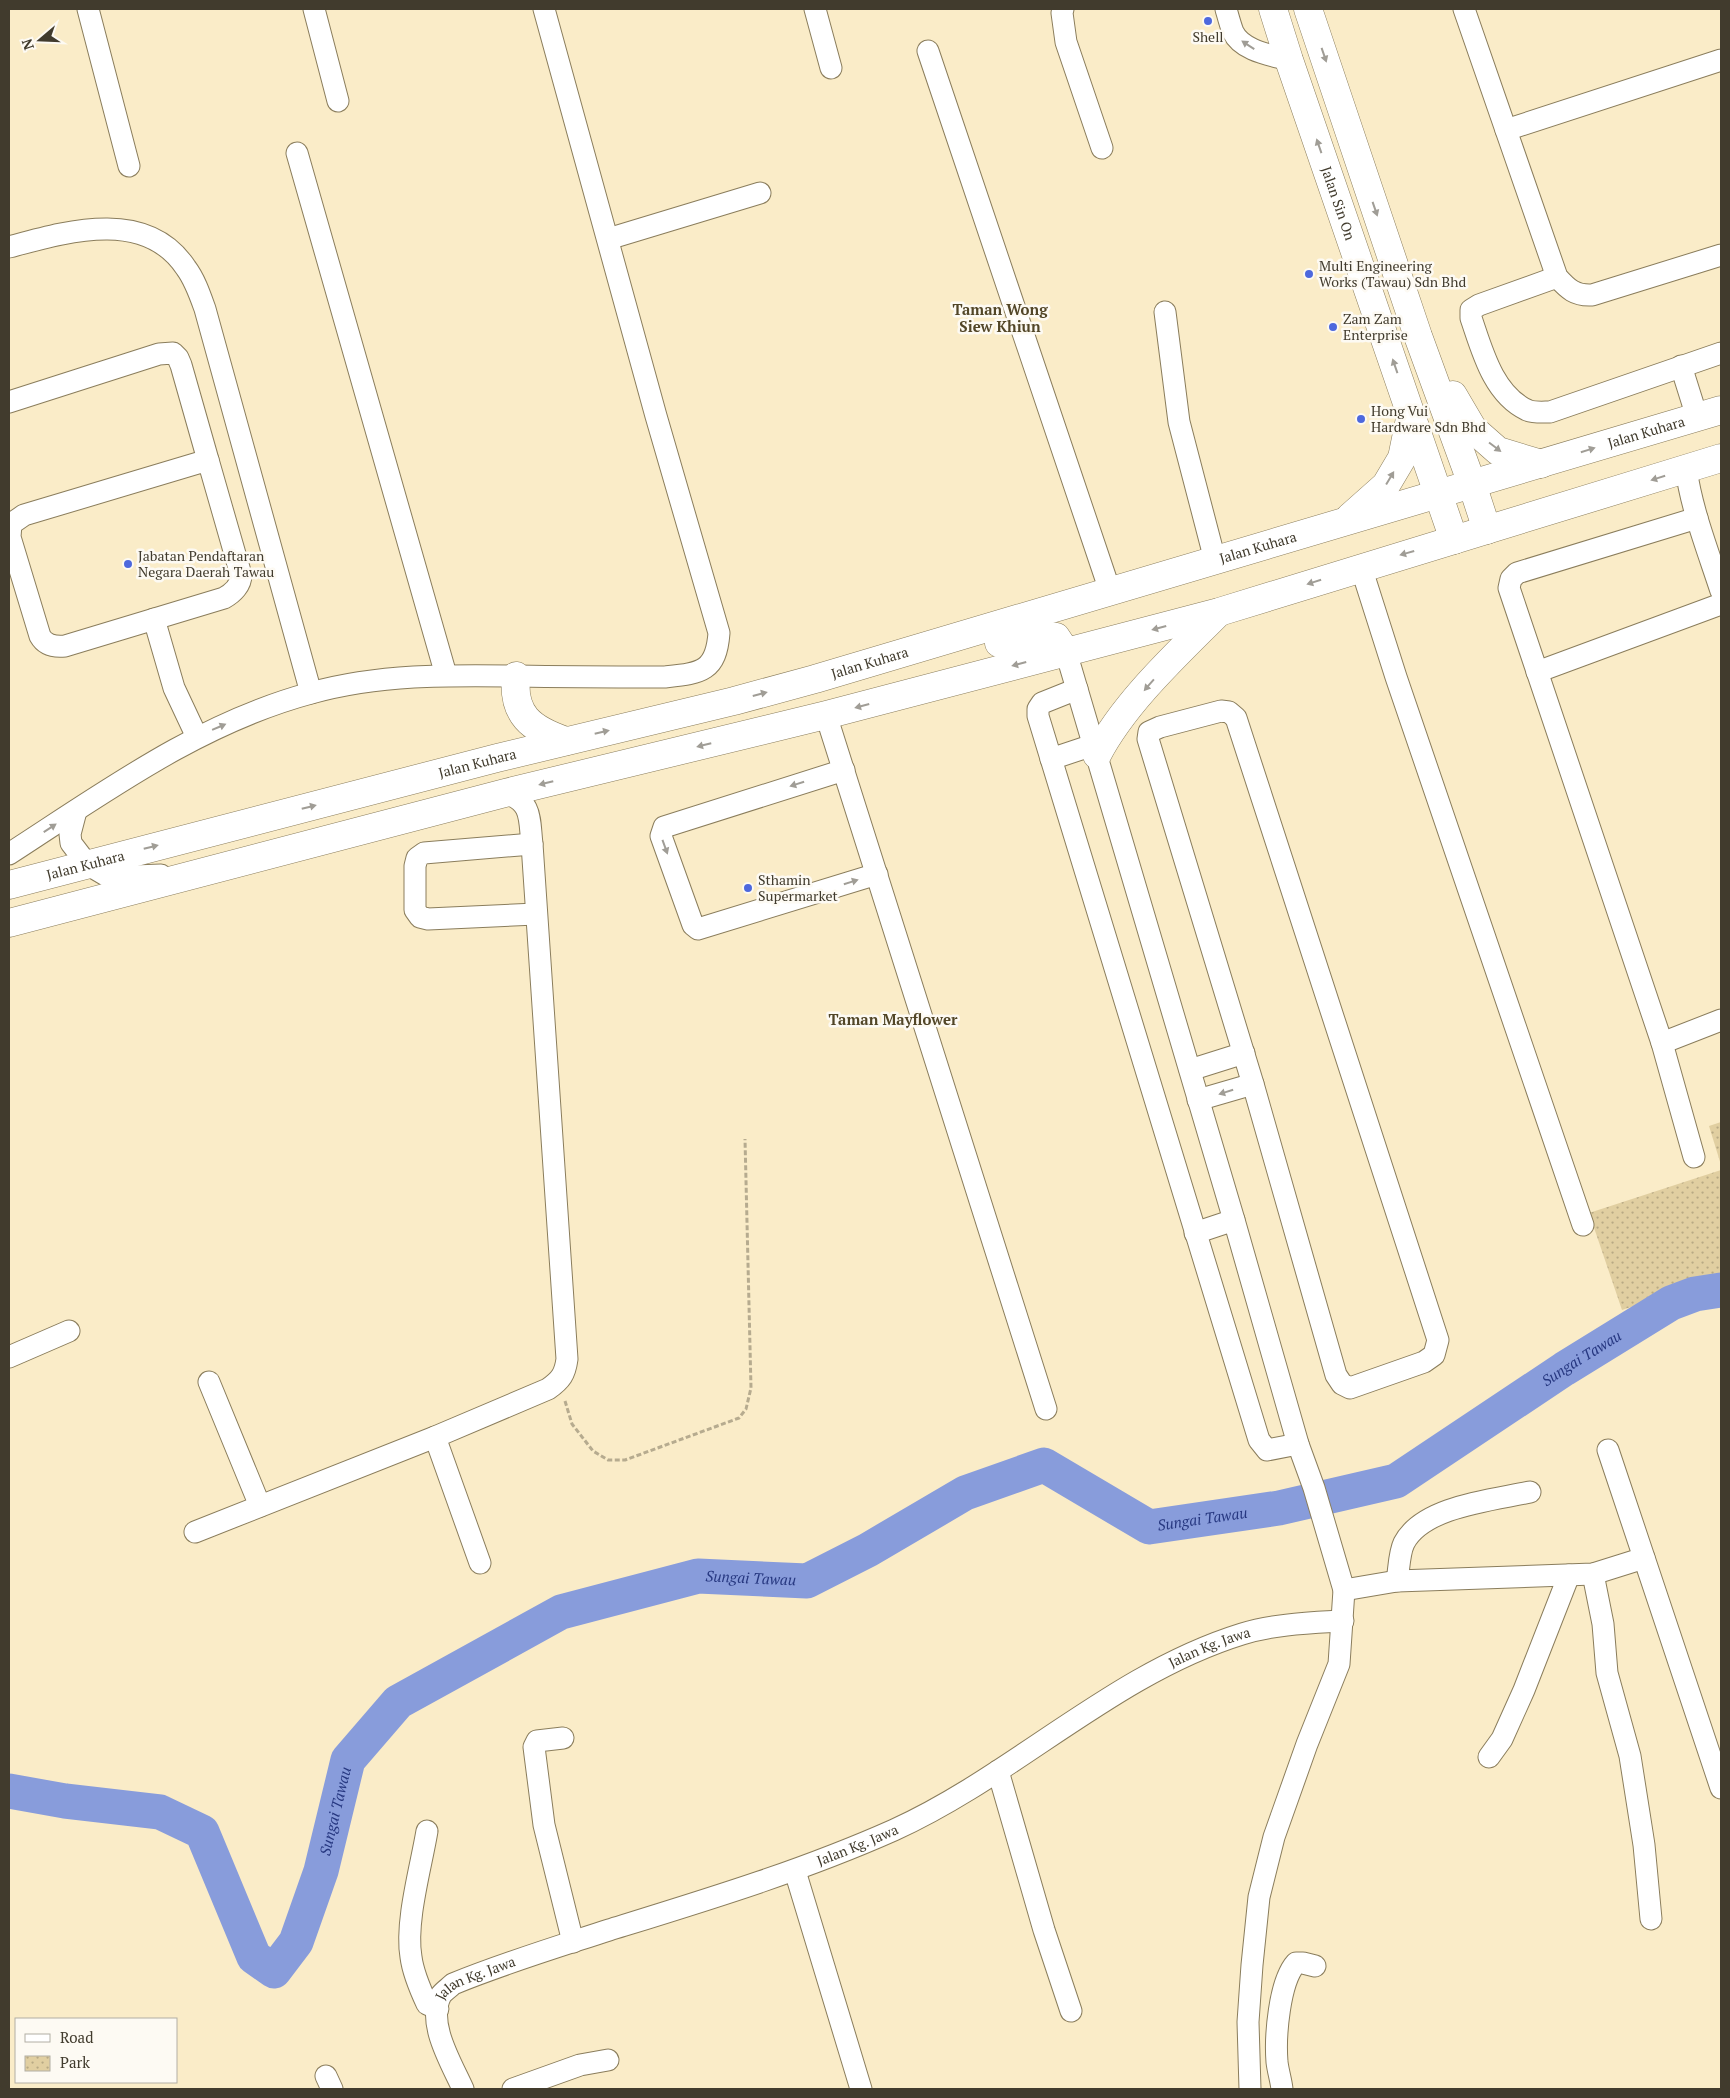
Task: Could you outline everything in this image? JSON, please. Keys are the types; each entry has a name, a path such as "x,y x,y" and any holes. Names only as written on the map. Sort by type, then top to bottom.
{"main road":[{"name":"Jalan Sin On","path":"1273,9 1454,540"},
{"path":"1308,9 1418,336 1487,530"},
{"path":"1418,336 1473,428 1498,451 1541,464"},
{"path":"1342,523 1386,485 1402,458 1411,412"},
{"name":"Jalan Kuhara","path":"9,885 566,741 734,701 954,639 1709,414"},
{"path":"9,923 505,793 826,715 1219,612 1721,458"},
{"path":"1095,750 1170,662 1219,612"},
{"path":"954,639 967,649 984,647 1032,634 1056,637 1066,652"},
{"path":"516,676 514,693 519,709 531,724 545,734 566,741"}],"street":[{"path":"88,9 129,166"},
{"path":"314,9 338,101"},
{"path":"9,854 154,761 197,737 258,711 311,693 388,679 446,674 665,677 690,674 707,667 718,652 719,633 654,407 544,9"},
{"path":"815,9 831,68"},
{"path":"1063,9 1066,42 1102,148"},
{"path":"1226,9 1234,34 1243,43 1254,50 1289,60"},
{"path":"1464,9 1557,277 1570,291 1582,296 1592,295 1721,255"},
{"path":"928,51 1110,591"},
{"path":"1506,130 1721,60"},
{"path":"297,153 446,674"},
{"path":"608,239 760,192"},
{"path":"9,247 58,234 87,229 110,228 134,232 151,239 166,247 185,266 205,309 311,693"},
{"path":"1557,277 1479,305 1471,310 1471,318 1486,361 1498,383 1510,398 1528,411 1550,412 1721,353"},
{"path":"1165,312 1179,422 1214,560"},
{"path":"9,402 159,354 173,353 181,365 208,460 241,579 232,593 224,598 58,647 45,643 40,636 10,538 11,524 24,515 208,460"},
{"path":"1681,366 1709,414"},
{"path":"1686,469 1688,489 1721,591"},
{"path":"1694,1157 1662,1043 1509,588 1511,579 1517,573 1697,518"},
{"path":"1361,567 1399,687 1583,1225"},
{"path":"1537,672 1721,604"},
{"path":"154,619 174,688 197,737"},
{"path":"1066,652 1234,1220 1298,1444 1314,1488 1344,1590 1339,1664 1307,1744 1274,1838 1259,1897 1248,2022 1250,2089"},
{"path":"1077,690 1042,703 1038,709 1038,716 1259,1440 1267,1450 1298,1444"},
{"path":"1221,711 1229,712 1236,718 1438,1340 1434,1355 1424,1362 1350,1388 1342,1384 1336,1375 1253,1084 1148,740 1149,732 1160,727 1221,711"},
{"path":"826,715 1046,1409"},
{"path":"1051,759 1095,750"},
{"path":"844,770 664,827 661,836 693,925 698,929 877,874"},
{"path":"195,1532 435,1437 548,1388 559,1382 565,1373 567,1359 532,844 528,812 524,804 517,797 505,793"},
{"path":"76,811 70,834 71,843 87,864 109,877 191,874"},
{"path":"532,844 424,853 417,858 415,866 414,910 420,918 428,920 536,914"},
{"path":"1662,1043 1721,1020"},
{"path":"1190,1070 1244,1053"},
{"path":"1198,1100 1253,1084"},
{"path":"1195,1233 1234,1220"},
{"path":"9,1357 69,1331"},
{"path":"208,1382 260,1506"},
{"path":"435,1437 480,1563"},
{"path":"1608,1450 1721,1788"},
{"path":"1397,1581 1403,1544 1416,1528 1443,1512 1530,1492"},
{"path":"1344,1590 1397,1581 1593,1574 1644,1558"},
{"path":"1593,1574 1603,1624 1607,1673 1630,1756 1644,1845 1651,1919"},
{"path":"1489,1757 1502,1739 1524,1690 1569,1575"},
{"name":"Jalan Kg. Jawa","path":"463,2089 438,2031 438,2009 442,1995 453,1984 573,1942 795,1871 894,1830 924,1815 998,1771 1058,1730 1157,1671 1202,1648 1244,1633 1283,1625 1343,1621"},
{"path":"563,1738 537,1741 534,1747 544,1826 573,1942"},
{"path":"998,1771 1044,1930 1071,2011"},
{"path":"427,1831 409,1933 411,1957 416,1978 427,2004 438,2009"},
{"path":"795,1871 861,2089"},
{"path":"1282,2089 1277,2062 1277,2030 1285,1982 1290,1970 1296,1964 1303,1963 1315,1966"},
{"path":"513,2089 580,2065 608,2060"}],"path":[{"path":"559,1382 572,1424 593,1451 608,1460 625,1460 643,1454 739,1418 746,1409 751,1388 745,1139"}],"green space":[{"path":"1721,1122 1721,1165 1709,1126"},
{"path":"1721,1170 1721,1277 1622,1310 1589,1213"}],"waterway":[{"name":"Sungai Tawau","path":"9,1791 65,1801 160,1812 202,1832 254,1957 274,1971 296,1942 321,1871 348,1760 398,1702 561,1612 698,1576 807,1581 868,1550 965,1493 1044,1465 1149,1527 1279,1508 1396,1481 1564,1369 1671,1303 1695,1294 1721,1290"}],"place":[{"name":"Shell","path":"1208,21"},
{"name":"Multi Engineering Works (Tawau) Sdn Bhd","path":"1309,274"},
{"name":"Zam Zam Enterprise","path":"1333,327"},
{"name":"Hong Vui Hardware Sdn Bhd","path":"1361,419"},
{"name":"Jabatan Pendaftaran Negara Daerah Tawau","path":"128,564"},
{"name":"Sthamin Supermarket","path":"748,888"}],"district":[{"name":"Taman Wong Siew Khiun","path":"1000,318"},
{"name":"Taman Mayflower","path":"893,1020"}]}
